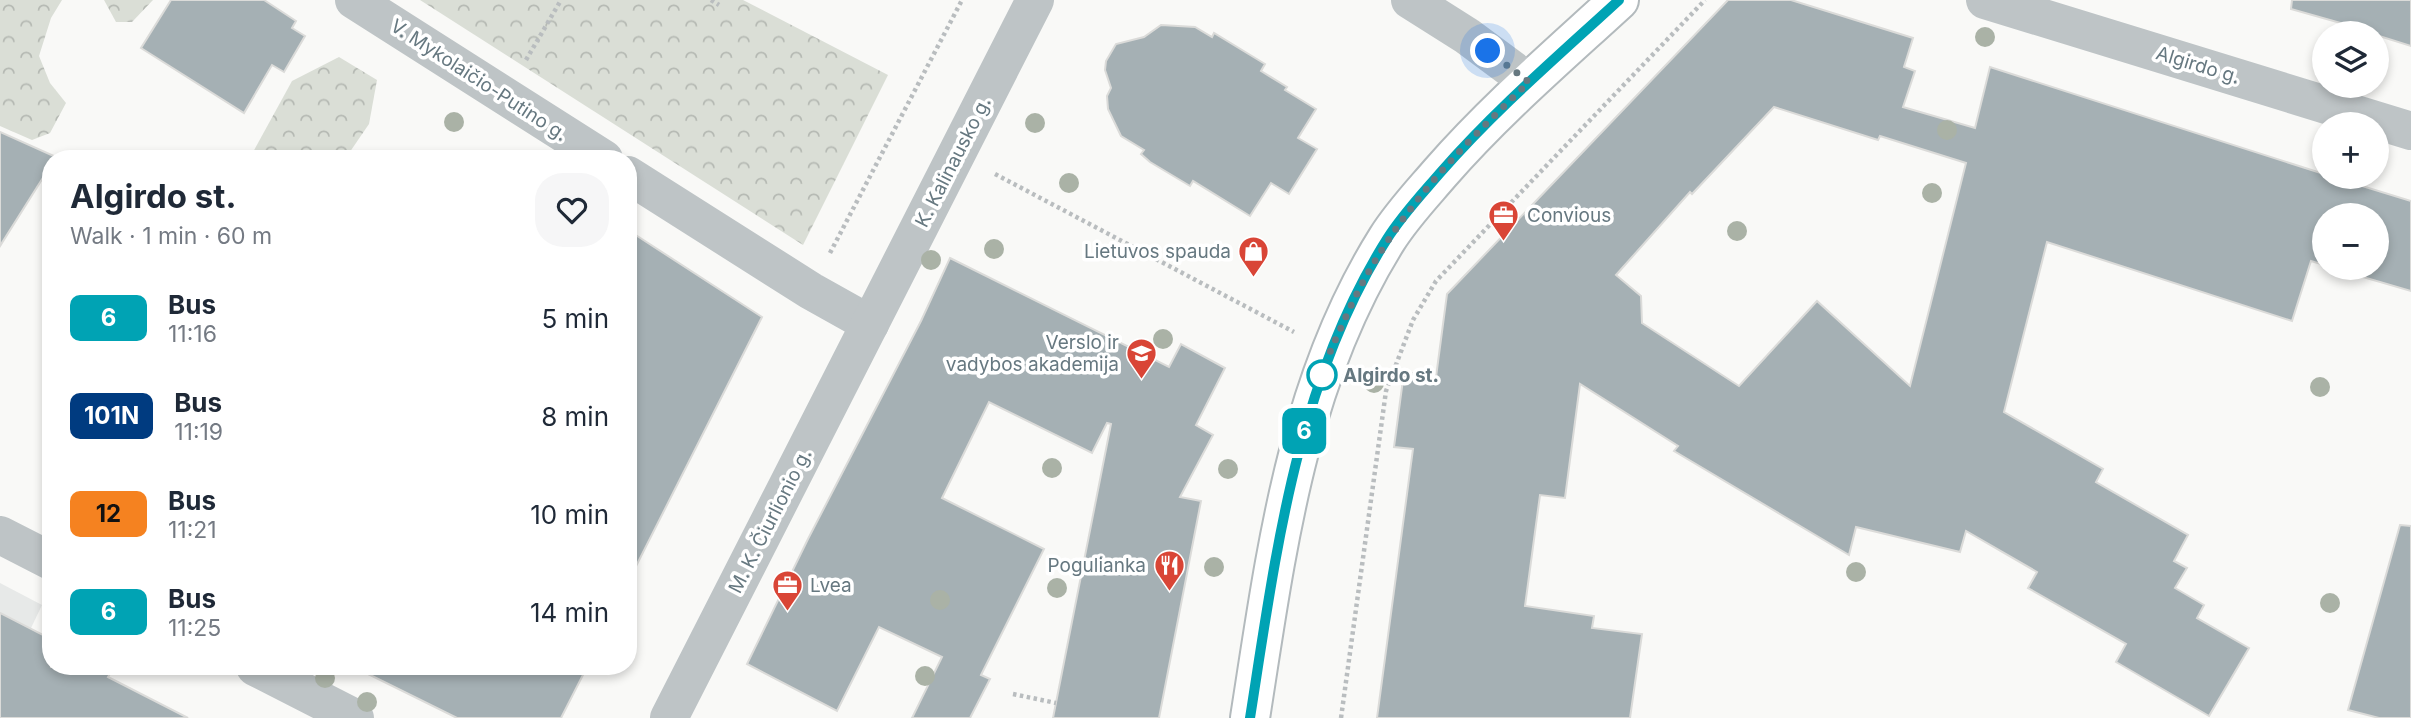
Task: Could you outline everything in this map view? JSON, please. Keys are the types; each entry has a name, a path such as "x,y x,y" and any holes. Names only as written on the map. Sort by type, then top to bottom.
{"main road":[{"path":"1250,718 1291,476 1309,410 1330,351 1353,300 1388,238 1417,199 1476,133 1619,0"}],"street":[{"name":"V. Mykolaičio-Putino g.","path":"354,0 590,150"},
{"name":"K. Kalinausko g.","path":"870,324 1035,0"},
{"path":"1410,0 1467,36 1529,82"},
{"name":"Algirdo g.","path":"1985,0 2411,131"},
{"path":"637,181 811,291 870,324"},
{"name":"M. K. Čiurlionio g.","path":"669,718 870,324"},
{"path":"0,535 42,556"},
{"path":"271,675 355,718"}],"path":[{"path":"505,96 561,0"},
{"path":"711,0 719,5"},
{"path":"811,291 962,0"},
{"path":"1341,718 1386,391 1413,320 1436,281 1704,0"},
{"path":"957,154 1330,351"},
{"path":"1013,694 1056,703"}],"shaded area":[{"path":"0,583 42,605 0,693"}],"green space":[{"path":"0,0 62,0 51,18 39,56 50,83 66,103 50,133 32,140 0,126"},
{"path":"104,0 153,0 132,22 116,22"},
{"path":"420,0 743,0 888,75 803,245"},
{"path":"339,57 377,80 369,124 351,150 254,150 292,81"}],"building":[{"path":"171,0 264,0 296,21 292,28 305,36 284,72 272,65 244,113 141,48"},
{"path":"1728,0 1791,0 1913,38 1904,67 1915,71 1903,107 1975,128 1990,67 2312,170 2312,189 2372,189 2411,201 2411,291 2373,280 2389,280 2389,203 2312,203 2312,261 2292,321 2047,242 2004,412 2103,469 2096,482 2188,535 2174,561 2187,568 2175,588 2204,605 2197,618 2249,648 2209,716 2116,662 2126,644 2028,588 2037,572 1966,531 1960,552 1856,527 1849,555 1674,451 1678,446 1580,384 1565,498 1540,495 1525,606 1594,616 1592,628 1642,634 1630,718 1377,718 1413,449 1394,447 1404,372 1436,377 1447,294","holes":["1774,107 1878,140 1880,136 1966,163 1910,386 1817,301 1739,386 1642,323 1641,296 1616,275 1690,192 1692,194"]},
{"path":"2292,0 2411,0 2411,46 2389,39 2389,21 2334,21 2291,9"},
{"path":"1161,25 1195,27 1212,37 1214,33 1265,64 1261,71 1316,109 1298,138 1317,149 1289,194 1271,183 1250,216 1193,181 1190,186 1150,162 1141,154 1144,150 1121,136 1108,109 1107,96 1111,88 1105,70 1106,61 1116,44 1144,37"},
{"path":"0,132 42,151 42,179 0,246"},
{"path":"637,236 762,317 637,564"},
{"path":"950,258 1169,367 1181,344 1225,368 1196,425 1213,435 1180,497 1201,501 1159,718 1053,718 1111,424 1107,423 1092,453 989,402 942,498 1044,549 981,675 990,679 970,718 912,718 942,657 879,627 837,711 747,664 808,539 921,321"},
{"path":"2400,525 2411,526 2411,718 2379,718 2348,710"},
{"path":"0,613 42,634 42,675 109,675 108,677 188,718 0,718"},
{"path":"370,675 583,675 561,718 457,718"}],"bus line":[{"name":"6","path":"1250,718 1291,476 1309,410 1330,351 1353,300 1388,238 1417,199 1476,133 1619,0"}],"place":[{"name":"Convious","path":"1504,242"},
{"name":"Lietuvos spauda","path":"1254,278"},
{"name":"Algirdo st.","path":"1322,375"},
{"name":"Verslo ir vadybos akademija","path":"1142,380"},
{"name":"Pogulianka","path":"1169,592"},
{"name":"Lvea","path":"787,612"}],"route":[{"path":"1322,375 1353,300 1388,238 1417,199 1476,133 1529,82 1488,51"}]}
